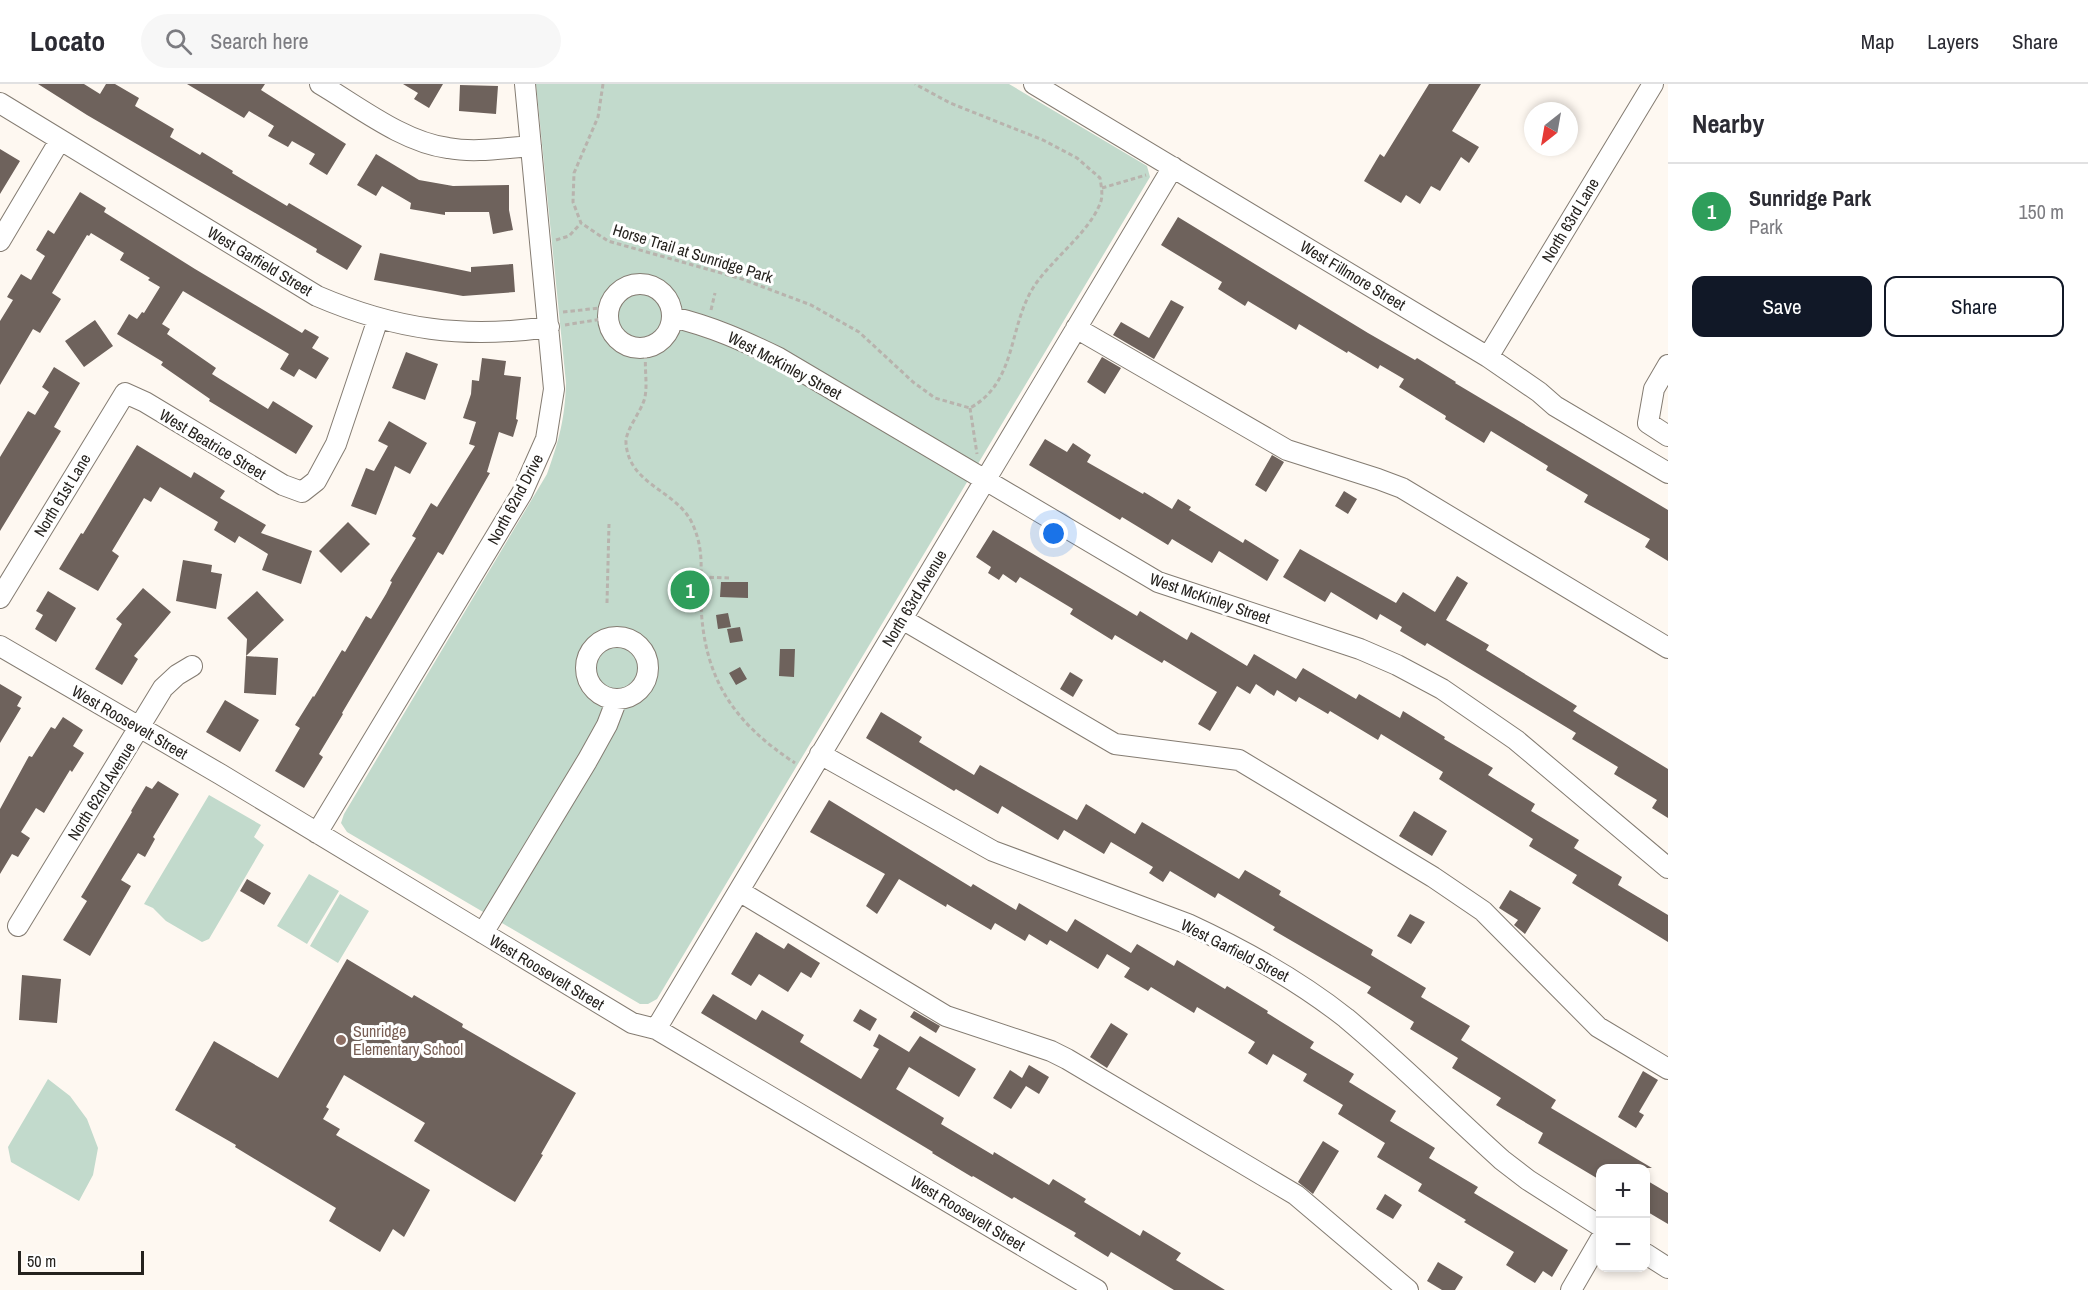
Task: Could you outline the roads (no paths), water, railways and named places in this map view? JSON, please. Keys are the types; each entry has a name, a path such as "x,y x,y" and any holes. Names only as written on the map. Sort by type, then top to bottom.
{"street":[{"path":"320,84 395,129 431,145 449,149 480,150 531,146"},
{"name":"North 62nd Drive","path":"317,833 522,493 546,439 553,403 556,326 531,146 525,84"},
{"name":"West Fillmore Street","path":"1034,84 1488,357 1539,392 1555,406 1668,473"},
{"name":"North 63rd Lane","path":"1488,357 1653,84"},
{"name":"West Garfield Street","path":"0,103 317,296 352,311 378,319 434,330 493,333 556,326"},
{"path":"0,241 60,140"},
{"name":"North 63rd Avenue","path":"656,1029 1173,167"},
{"path":"645,284 662,292 668,300 672,317 670,328 657,344 636,348 626,345 610,329 609,312 619,291 627,286 645,284"},
{"name":"West McKinley Street","path":"672,317 731,334 779,358 1158,582 1360,649 1442,689 1484,716 1524,746 1668,868"},
{"name":"West Beatrice Street","path":"125,393 145,402 283,485 302,492 316,481 336,444 378,319"},
{"path":"1076,328 1287,450 1402,489 1668,648"},
{"path":"1668,365 1654,389 1648,423 1668,436"},
{"name":"North 61st Lane","path":"0,598 125,393"},
{"path":"902,619 1115,744 1239,760 1433,877 1483,910 1598,1027 1668,1069"},
{"name":"West Roosevelt Street","path":"0,646 317,833 632,1023 656,1029 1097,1290"},
{"name":"North 62nd Avenue","path":"18,926 163,688 177,675 192,666"},
{"path":"483,933 602,734 617,699"},
{"name":"West Garfield Street","path":"820,754 993,851 1188,924 1245,952 1286,976 1345,1018 1527,1180 1596,1223"},
{"path":"739,891 946,1016 1051,1050 1296,1195 1408,1290"},
{"path":"1571,1290 1596,1247"},
{"path":"1650,1257 1668,1268"}],"place":[{"name":"Sunridge Park","path":"690,590"},
{"name":"Sunridge Elementary School","path":"341,1040"}]}
